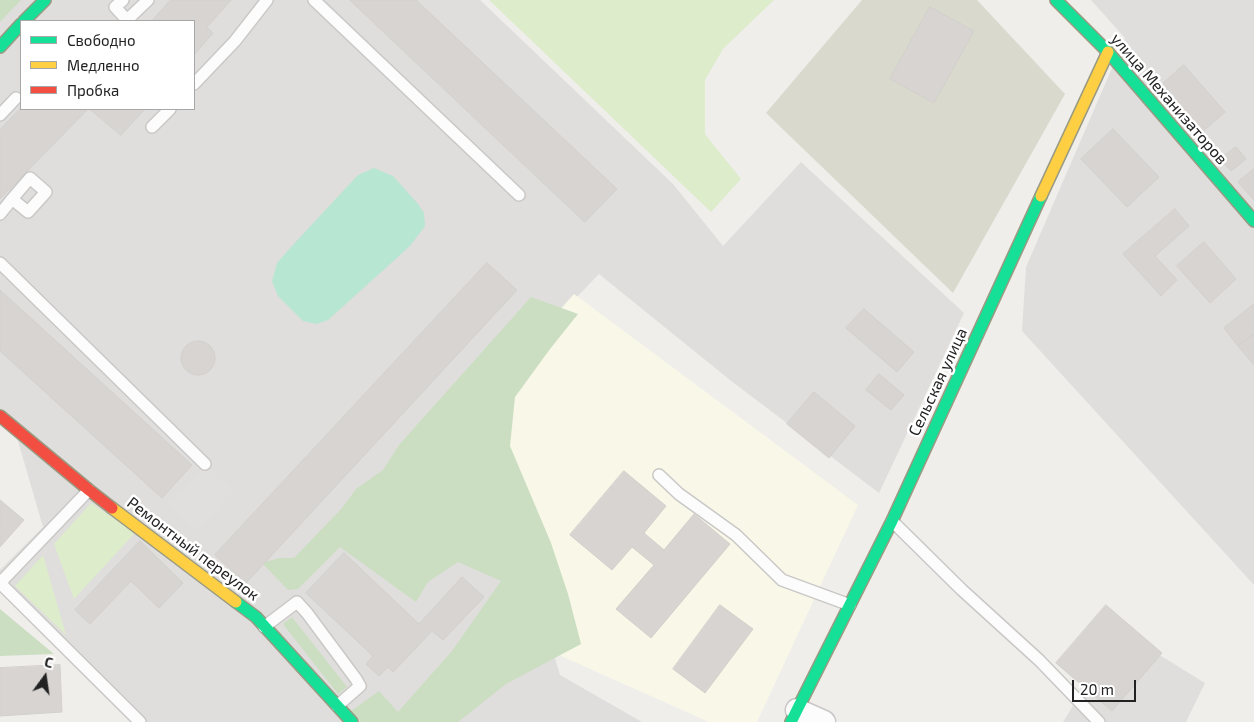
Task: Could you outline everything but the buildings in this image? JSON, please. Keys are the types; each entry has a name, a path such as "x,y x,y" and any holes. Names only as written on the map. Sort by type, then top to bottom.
{"street":[{"path":"25,20 45,0"},
{"name":"улица Механизаторов","path":"1056,0 1108,52 1254,222"},
{"path":"0,47 20,25"},
{"name":"Сельская улица","path":"794,716 892,521 1108,52"},
{"name":"Ремонтный переулок","path":"0,416 89,490 256,618 352,722"},
{"path":"794,716 824,722"}],"lane":[{"path":"122,0 115,7 127,20 148,0"},
{"path":"195,83 235,41 267,0"},
{"path":"314,0 519,195"},
{"path":"0,115 16,98"},
{"path":"152,127 169,110"},
{"path":"0,214 12,199"},
{"path":"0,263 206,464"},
{"path":"659,475 679,494 736,535 782,580 850,605"},
{"path":"89,490 0,583 140,722"},
{"path":"892,521 962,590 1039,660 1098,722"},
{"path":"264,627 297,602 351,671 360,686 337,706"}],"shaded area":[{"path":"0,0 480,0 673,184 723,246 801,162 964,313 879,493 730,380 599,274 452,427 535,590 560,675 642,722 131,722 130,718 0,589 0,570 43,527 13,424 0,410"},
{"path":"862,0 977,0 1065,94 953,293 766,113"},
{"path":"1091,0 1254,0 1254,585 1022,331 1026,267 1125,38"},
{"path":"574,294 858,505 757,722 709,722 561,656 539,574 459,422"},
{"path":"205,464 235,491 197,531 170,504"},
{"path":"311,610 362,674 350,683 299,619"},
{"path":"1119,630 1205,683 1186,722 1063,722"}],"green space":[{"path":"0,0 21,0 0,22"},
{"path":"489,0 774,0 723,49 705,80 705,134 741,179 711,212"},
{"path":"374,168 393,176 418,204 424,213 425,226 410,246 328,320 316,324 303,321 278,296 272,281 277,263 358,175"},
{"path":"531,297 578,314 515,397 510,446 551,543 568,594 581,644 506,684 458,722 361,722 351,711 379,691 398,712 452,651 501,581 458,562 428,582 416,602 340,547 298,589 288,590 262,563 279,558 294,558 342,508 356,489 383,470 399,445"},
{"path":"91,503 135,533 74,599 54,544"},
{"path":"43,555 66,635 15,586"},
{"path":"0,609 54,654 0,656"},
{"path":"292,617 347,687 338,694 283,624"}],"traffic: fast":[{"path":"25,20 45,0"},
{"path":"1056,0 1108,52 1254,221"},
{"path":"0,47 20,25"},
{"path":"791,722 892,521 1041,196"},
{"path":"236,602 256,617 352,722"}],"traffic: slow":[{"path":"1041,196 1108,52"},
{"path":"112,508 236,602"}],"traffic: jam":[{"path":"0,416 112,508"}]}
